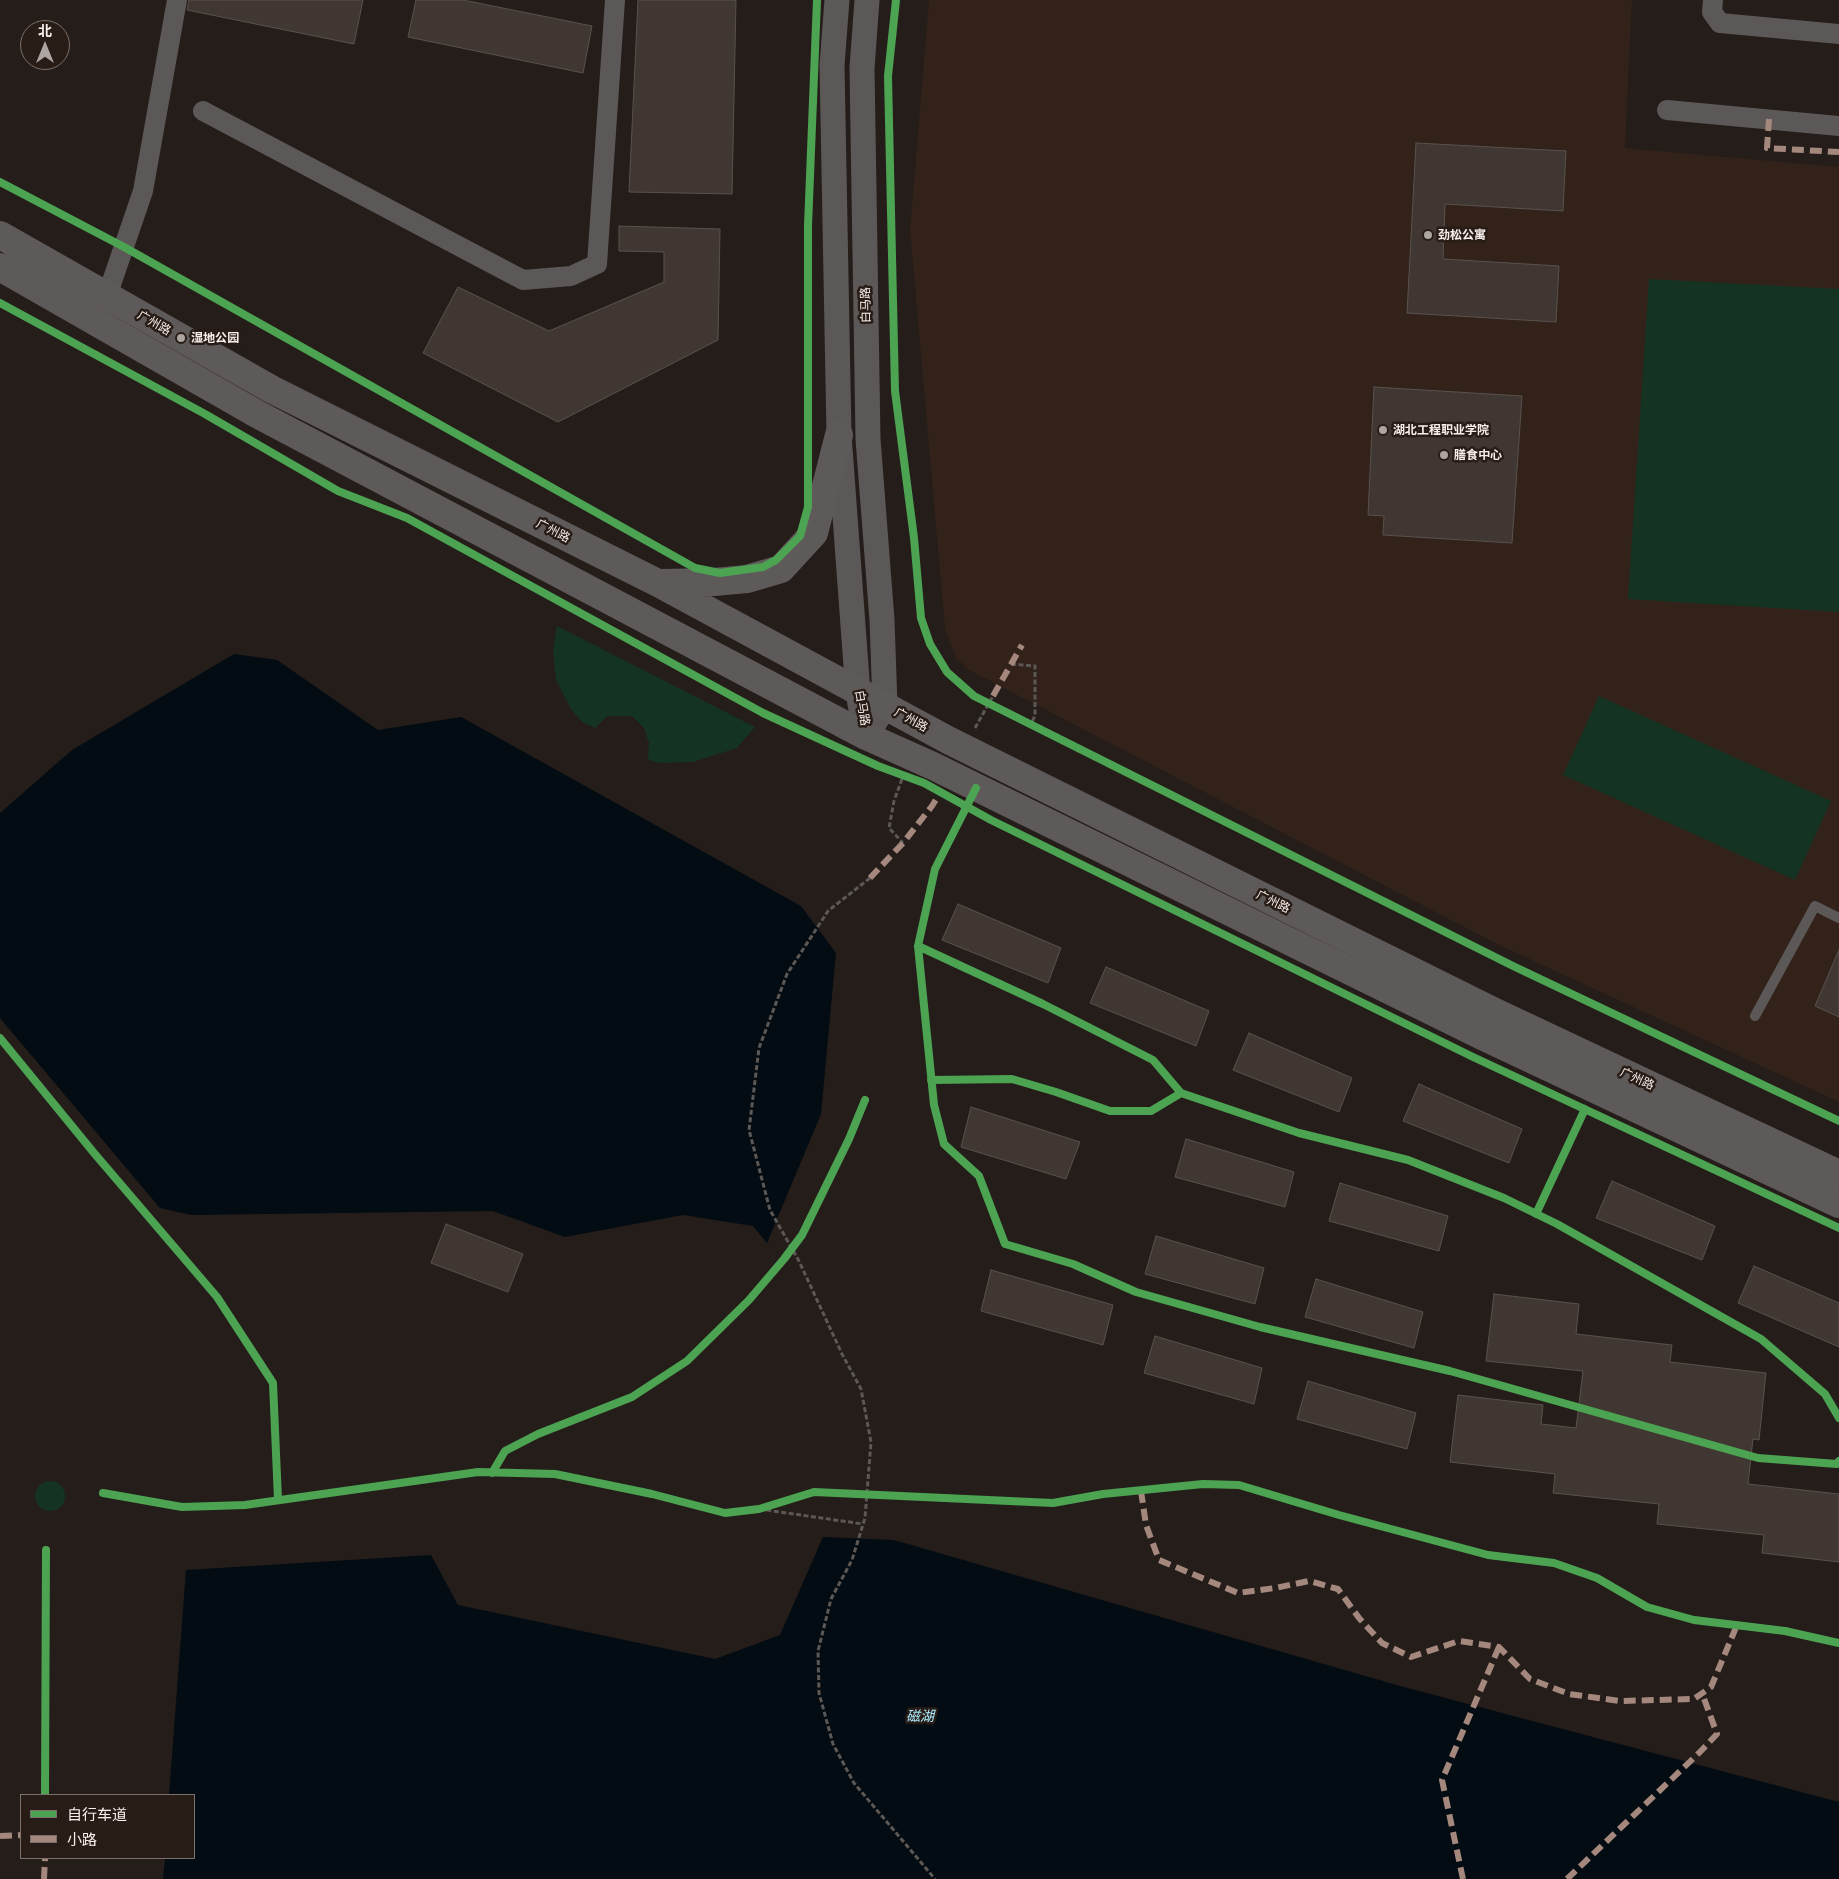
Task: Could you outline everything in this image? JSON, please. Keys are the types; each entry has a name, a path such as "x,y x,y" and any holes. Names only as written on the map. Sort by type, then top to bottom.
{"main road":[{"name":"广州路","path":"0,235 271,390 658,583 858,693 966,749 1493,1011 1839,1174"},
{"path":"0,267 257,414 866,736 933,766 1482,1036 1839,1204"},
{"path":"658,583 714,582 747,579 781,569 814,533 838,436"}],"street":[{"path":"107,296 143,191 177,0"},
{"path":"203,111 523,280 571,276 597,264 615,0"},
{"name":"白马路","path":"837,0 832,65 838,436 858,693 866,736"},
{"name":"白马路","path":"866,736 885,706 882,620 868,439 862,68 867,0"},
{"path":"1713,0 1712,12 1720,24 1839,34"},
{"path":"1667,110 1839,126"}],"lane":[{"path":"1755,1016 1815,906 1839,918"}],"path":[{"path":"1011,664 1034,666 1034,715 1031,724"},
{"path":"982,700 998,708"},
{"path":"1023,720 1040,729"},
{"path":"895,773 907,777 896,794 890,828 903,843"},
{"path":"870,878 828,911 787,974 759,1048 749,1130 770,1210 799,1261 842,1354 861,1389 870,1442 865,1518 852,1560 831,1599 818,1651 819,1693 833,1744 854,1783 936,1879"},
{"path":"760,1509 863,1524"}],"shaded area":[{"name":"湖北工程职业学院","path":"929,0 1632,0 1625,148 1839,167 1839,1102 1501,946 969,670 956,658 945,629 910,230"}],"green space":[{"path":"1649,279 1839,289 1839,612 1628,599"},
{"path":"557,626 755,727 737,748 693,762 660,763 648,760 649,743 644,728 632,716 608,716 595,728 582,722 571,709 556,680 553,651"},
{"path":"1599,696 1831,801 1795,880 1563,775"},
{"path":"50,1481 61,1485 65,1496 61,1507 50,1511 39,1507 35,1496 39,1485"}],"water":[{"path":"234,654 277,660 378,730 461,717 801,906 836,953 821,1114 767,1243 753,1226 683,1215 565,1237 493,1211 191,1215 160,1208 0,1018 0,813 72,750"},
{"name":"磁湖","path":"823,1537 894,1540 1400,1686 1839,1802 1839,1879 163,1879 165,1859 195,1859 195,1794 169,1794 186,1570 431,1555 458,1605 715,1659 780,1635"}],"building":[{"path":"189,0 363,0 354,44 187,10"},
{"path":"416,0 463,0 592,26 583,73 408,37"},
{"path":"638,0 736,0 732,194 629,192"},
{"name":"劲松公寓","path":"1416,143 1566,151 1563,211 1445,204 1443,259 1559,266 1556,322 1407,313"},
{"path":"619,226 720,229 718,340 558,422 423,353 458,287 549,331 664,282 664,252 619,251"},
{"name":"膳食中心","path":"1374,387 1522,396 1512,543 1383,535 1384,516 1368,515"},
{"path":"958,904 1061,948 1048,983 942,940"},
{"path":"1839,950 1839,1017 1815,1006"},
{"path":"1106,967 1209,1011 1196,1046 1090,1003"},
{"path":"1249,1033 1352,1078 1339,1112 1233,1070"},
{"path":"1419,1084 1522,1129 1509,1163 1403,1121"},
{"path":"971,1107 1080,1142 1066,1179 961,1147"},
{"path":"1186,1139 1294,1172 1285,1207 1175,1177"},
{"path":"1612,1181 1715,1226 1702,1260 1596,1218"},
{"path":"1340,1183 1448,1216 1439,1251 1329,1221"},
{"path":"446,1224 523,1254 508,1292 431,1263"},
{"path":"1156,1236 1264,1268 1255,1304 1145,1274"},
{"path":"1754,1266 1839,1303 1839,1347 1738,1303"},
{"path":"991,1270 1113,1305 1103,1345 981,1311"},
{"path":"1316,1279 1423,1312 1414,1348 1305,1317"},
{"path":"1494,1294 1579,1304 1576,1334 1672,1345 1670,1362 1766,1373 1759,1440 1753,1439 1748,1484 1839,1494 1839,1562 1762,1553 1764,1535 1657,1524 1659,1504 1553,1493 1555,1474 1450,1462 1458,1395 1543,1405 1541,1424 1576,1428 1583,1371 1486,1361"},
{"path":"1155,1336 1262,1368 1254,1404 1144,1373"},
{"path":"1308,1381 1416,1413 1407,1449 1297,1419"}],"marked path":[{"path":"1769,119 1767,148 1839,152"},
{"path":"993,696 1022,645"},
{"path":"870,878 903,843 940,793"},
{"path":"1141,1491 1146,1525 1159,1560 1238,1593 1309,1581 1338,1589 1359,1618 1382,1643 1411,1657 1459,1641 1499,1647 1530,1679 1569,1694 1620,1701 1694,1699 1711,1687 1737,1625"},
{"path":"1463,1879 1442,1780 1499,1647"},
{"path":"1567,1879 1717,1734 1702,1693"},
{"path":"0,1836 20,1835"},
{"path":"44,1879 45,1859"}],"cycle path":[{"path":"0,182 124,247 695,568 720,573 763,567 776,560 800,536 808,507 808,226 817,0"},
{"path":"896,0 888,76 895,391 914,538 921,618 930,644 947,672 974,696 1513,966 1839,1121"},
{"path":"0,303 205,414 338,491 407,518 763,713 878,766 924,783 991,820 1473,1057 1839,1228"},
{"path":"976,788 935,869 918,946 934,1105 944,1144 979,1176 1005,1244 1073,1264 1136,1292 1260,1327 1450,1371 1758,1458 1837,1464 1839,1461"},
{"path":"918,946 1043,1004 1153,1060 1181,1093 1299,1133 1408,1160 1504,1198 1557,1224 1761,1339 1825,1394 1839,1418"},
{"path":"0,1038 94,1153 217,1297 273,1383 278,1500"},
{"path":"931,1080 1012,1079 1110,1111 1151,1111 1181,1093"},
{"path":"492,1473 505,1451 538,1434 632,1397 687,1361 749,1300 802,1235 849,1139 865,1100"},
{"path":"1536,1214 1585,1109"},
{"path":"103,1493 182,1507 245,1505 478,1472 555,1474 652,1494 725,1513 759,1509 814,1492 1053,1503 1103,1494 1203,1484 1239,1485 1339,1515 1488,1555 1554,1563 1597,1578 1647,1607 1694,1620 1785,1631 1839,1643"},
{"path":"45,1794 46,1550"}],"place":[{"name":"劲松公寓","path":"1428,235"},
{"name":"湿地公园","path":"181,338"},
{"name":"湖北工程职业学院","path":"1383,430"},
{"name":"膳食中心","path":"1444,455"}]}
